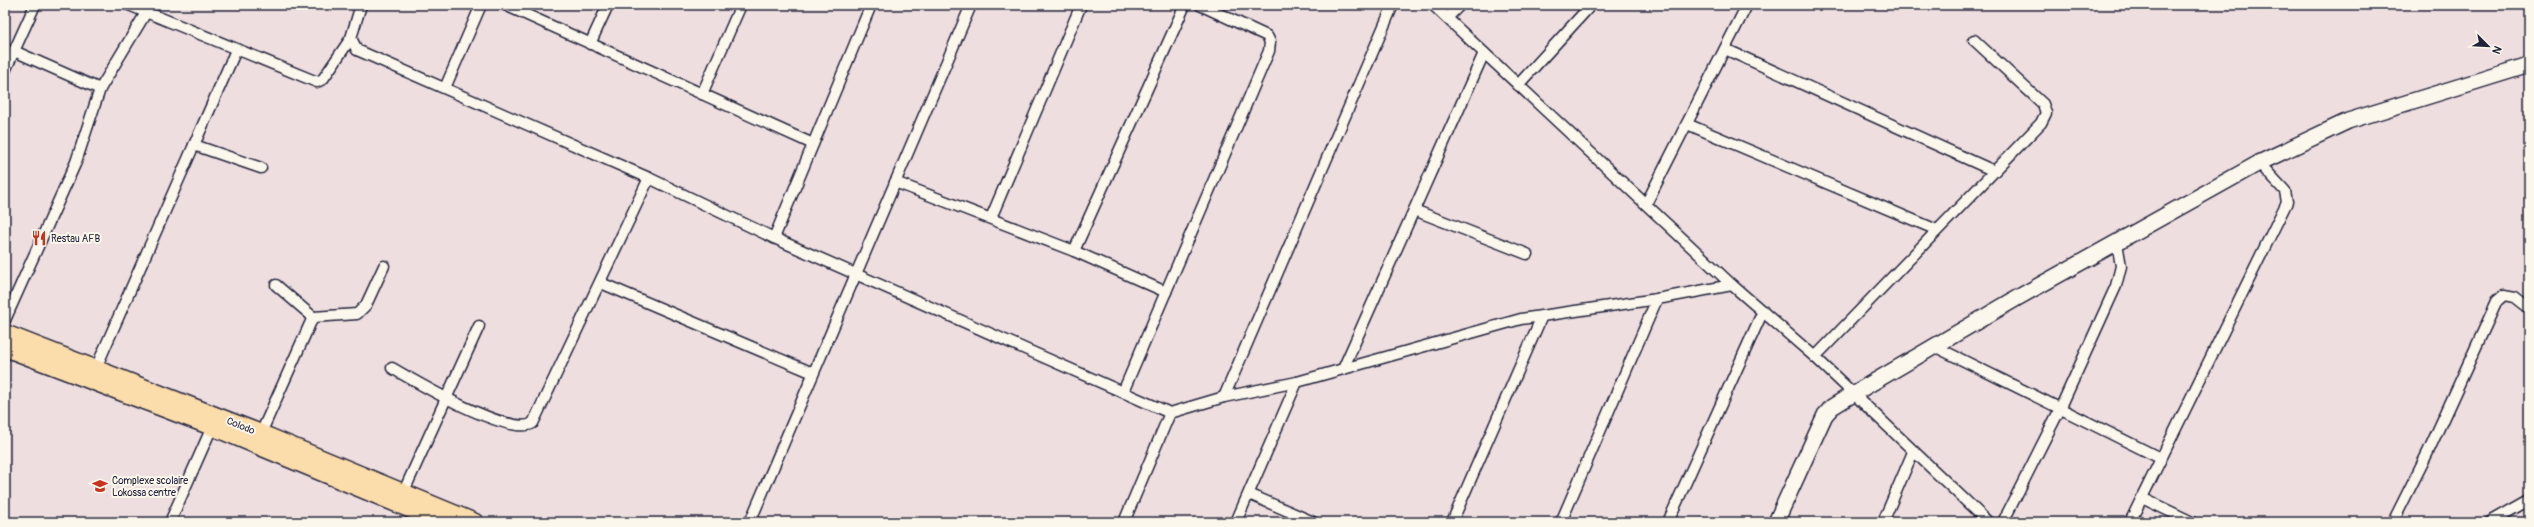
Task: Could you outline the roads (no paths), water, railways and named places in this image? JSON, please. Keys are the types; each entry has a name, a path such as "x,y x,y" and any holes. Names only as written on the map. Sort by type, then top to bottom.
{"main road":[{"path":"1776,522 1825,415 1832,407 1853,394 2200,194 2259,163 2348,121 2529,65"},
{"name":"Colodo","path":"5,333 261,433 404,491 475,522"},
{"name":"Colodo","path":"5,348 212,427 440,522"}],"street":[{"path":"5,72 35,5"},
{"path":"129,5 147,11 236,50 317,82 324,79 351,38 361,5"},
{"path":"445,88 481,5"},
{"path":"505,5 813,144"},
{"path":"590,44 608,5"},
{"path":"702,94 741,5"},
{"path":"774,238 871,5"},
{"path":"750,522 894,182 971,5"},
{"path":"991,218 1081,5"},
{"path":"1074,251 1185,5"},
{"path":"1123,392 1269,51 1270,42 1267,36 1200,5"},
{"path":"1224,397 1393,5"},
{"path":"1433,5 1732,285 1815,357 1988,522"},
{"path":"1447,18 1460,5"},
{"path":"1518,85 1592,5"},
{"path":"1646,204 1747,5"},
{"path":"5,320 76,162 100,89 147,11"},
{"path":"351,38 357,50 649,178 774,238 1170,413 1224,397 1297,382 1520,319 1657,299 1732,285"},
{"path":"1815,357 2041,123 2046,112 2043,104 1974,40"},
{"path":"1725,49 1994,171"},
{"path":"14,50 100,89"},
{"path":"96,368 236,50"},
{"path":"1343,369 1484,53"},
{"path":"1687,124 1937,230"},
{"path":"194,144 261,168"},
{"path":"2130,522 2160,458 2287,202 2285,191 2259,163"},
{"path":"392,368 446,400 515,426 527,427 533,423 601,283 649,178"},
{"path":"894,182 1074,251 1166,292"},
{"path":"1414,210 1527,254"},
{"path":"2003,522 2060,409 2120,275 2121,266 2117,243"},
{"path":"276,285 313,317 357,314 366,305 384,266"},
{"path":"601,283 813,373"},
{"path":"2393,522 2428,452 2497,302 2504,295 2515,296 2529,308"},
{"path":"1560,522 1657,299"},
{"path":"1668,522 1763,311"},
{"path":"1452,522 1542,316"},
{"path":"261,433 313,317"},
{"path":"404,491 479,326"},
{"path":"1934,346 2160,458"},
{"path":"1236,522 1297,382"},
{"path":"1124,522 1170,413"},
{"path":"170,522 212,427"},
{"path":"1883,522 1913,452"},
{"path":"1249,494 1313,522"},
{"path":"2142,498 2192,522"},
{"path":"2490,522 2529,500"}],"place":[{"name":"Restau AFB","path":"39,238"},
{"name":"Complexe scolaire Lokossa centre","path":"100,486"}]}
